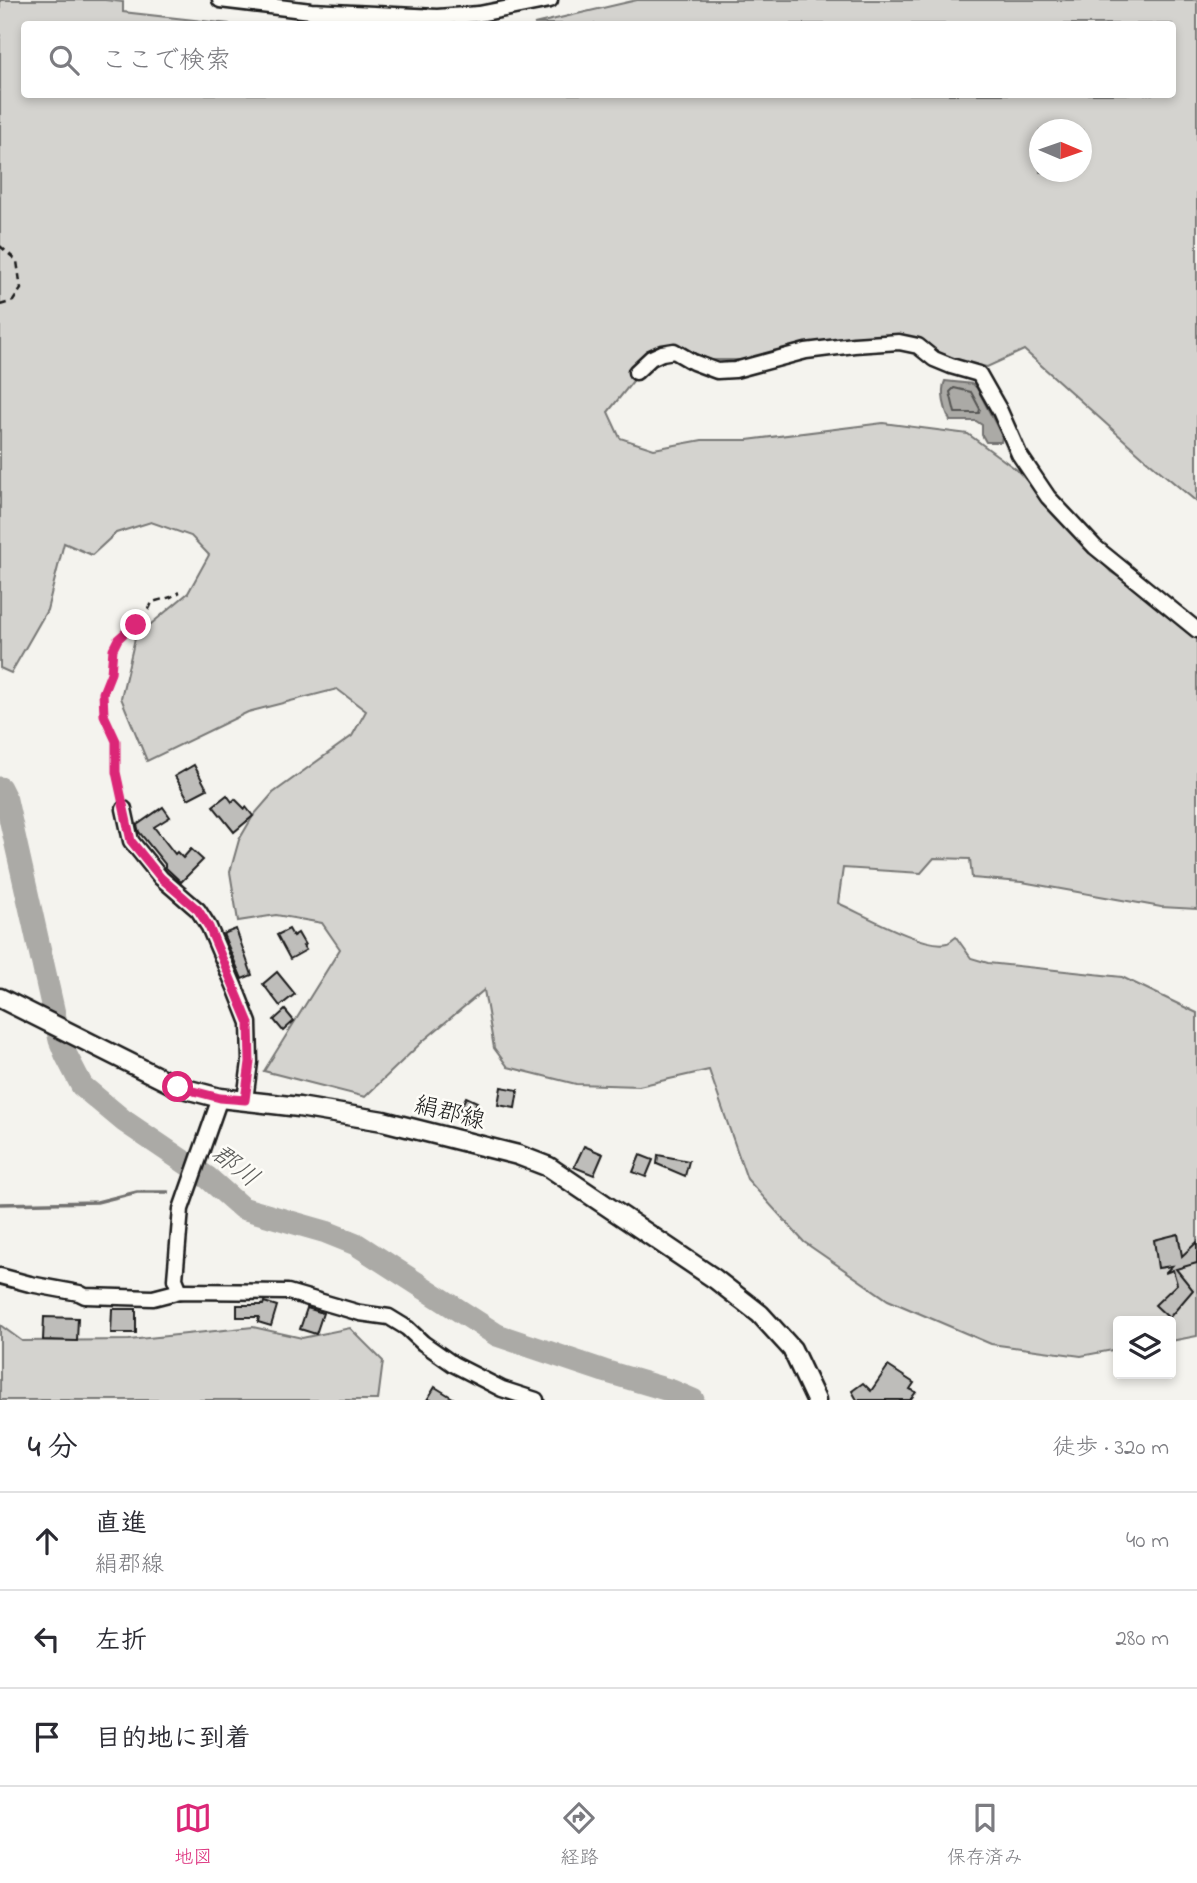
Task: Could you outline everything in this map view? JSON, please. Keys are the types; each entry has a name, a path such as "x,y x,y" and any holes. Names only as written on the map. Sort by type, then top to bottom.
{"main road":[{"name":"絹郡線","path":"0,998 178,1087 220,1098 299,1107 383,1121 518,1155 550,1167 715,1279 760,1314 792,1349 816,1400"}],"street":[{"path":"220,0 311,11 437,17 480,14 550,0"},
{"path":"636,372 651,358 674,351 717,371 734,370 818,350 899,342 918,345 934,359 979,374 1020,454 1048,497 1095,547 1197,630"},
{"path":"124,809 131,841 161,878 198,910 209,927 236,989 249,1023 250,1062 245,1100"},
{"path":"180,1291 175,1279 181,1209 220,1098"},
{"path":"0,1276 85,1296 153,1298 180,1291 288,1292 360,1313 389,1317 453,1364 502,1389 536,1400"}],"path":[{"path":"0,246 17,261 20,289 13,301 0,304"},
{"path":"124,809 116,772 116,741 104,715 103,704 103,693 111,673 113,649 118,639 144,617 152,602 180,593"}],"shaded area":[{"path":"0,0 105,0 123,2 123,12 203,21 21,21 21,98 1176,98 1176,21 547,21 637,0 1197,0 1197,502 1024,350 987,367 948,359 921,340 877,337 747,360 711,360 673,345 637,376 608,412 620,438 654,449 702,440 747,440 883,423 968,434 1017,470 1111,572 1197,629 1197,909 1161,907 1022,882 972,878 970,859 934,858 921,873 843,868 838,903 924,941 947,943 956,937 971,958 988,963 1122,977 1197,1013 1197,1336 1176,1340 1176,1316 1113,1316 1113,1350 1081,1356 991,1344 888,1300 804,1242 747,1179 709,1070 639,1086 576,1084 508,1067 494,1048 484,990 423,1041 365,1097 264,1071 340,949 322,923 276,915 238,921 230,872 239,840 253,816 273,793 352,736 366,711 337,689 248,712 147,761 121,698 136,634 188,593 209,555 191,536 151,522 116,533 92,555 64,543 47,610 11,673 0,668"},
{"path":"0,1325 22,1341 129,1340 253,1327 302,1338 350,1328 383,1361 378,1400 0,1400"}],"water":[{"path":"945,381 973,384 977,388 1002,436 1001,442 986,442 982,435 982,425 976,421 950,421 943,396"}],"building":[{"path":"194,765 207,789 188,799 175,776"},
{"path":"227,795 232,802 235,799 245,809 246,807 253,816 234,832 213,806"},
{"path":"163,807 170,817 154,827 175,854 177,852 183,858 191,849 203,860 181,882 165,867 139,832 137,825"},
{"path":"236,929 252,975 242,979 223,934"},
{"path":"289,929 293,936 298,933 306,950 290,959 277,935"},
{"path":"277,972 295,994 280,1006 263,984"},
{"path":"285,1010 294,1021 283,1031 274,1020"},
{"path":"501,1087 518,1090 515,1108 498,1105"},
{"path":"466,1097 477,1102 468,1123 456,1117"},
{"path":"584,1146 603,1154 594,1175 574,1167"},
{"path":"640,1155 653,1160 646,1177 633,1172"},
{"path":"658,1155 689,1161 685,1176 657,1164"},
{"path":"1178,1234 1182,1256 1197,1242 1197,1263 1176,1269 1193,1290 1171,1316 1167,1316 1155,1305 1177,1284 1173,1270 1165,1273 1172,1266 1158,1268 1154,1240"},
{"path":"264,1302 277,1306 271,1326 258,1322 259,1317 237,1317 237,1305 263,1305"},
{"path":"307,1308 323,1313 316,1334 300,1329"},
{"path":"112,1309 136,1309 136,1333 111,1333"},
{"path":"44,1317 78,1318 77,1341 43,1340"},
{"path":"888,1366 914,1383 910,1389 916,1392 910,1400 857,1400 852,1391 863,1383 871,1391"},
{"path":"435,1387 456,1400 427,1400"}],"waterway":[{"name":"郡川","path":"0,788 6,800 60,1040 82,1086 124,1121 208,1178 242,1208 326,1232 356,1244 497,1335 693,1400"},
{"path":"0,1204 97,1202 137,1192 168,1192"}],"route":[{"path":"136,625 118,639 113,649 109,682 103,693 104,715 116,741 116,772 131,841 161,878 198,910 209,927 249,1023 250,1062 245,1100 220,1098 178,1087"}]}
